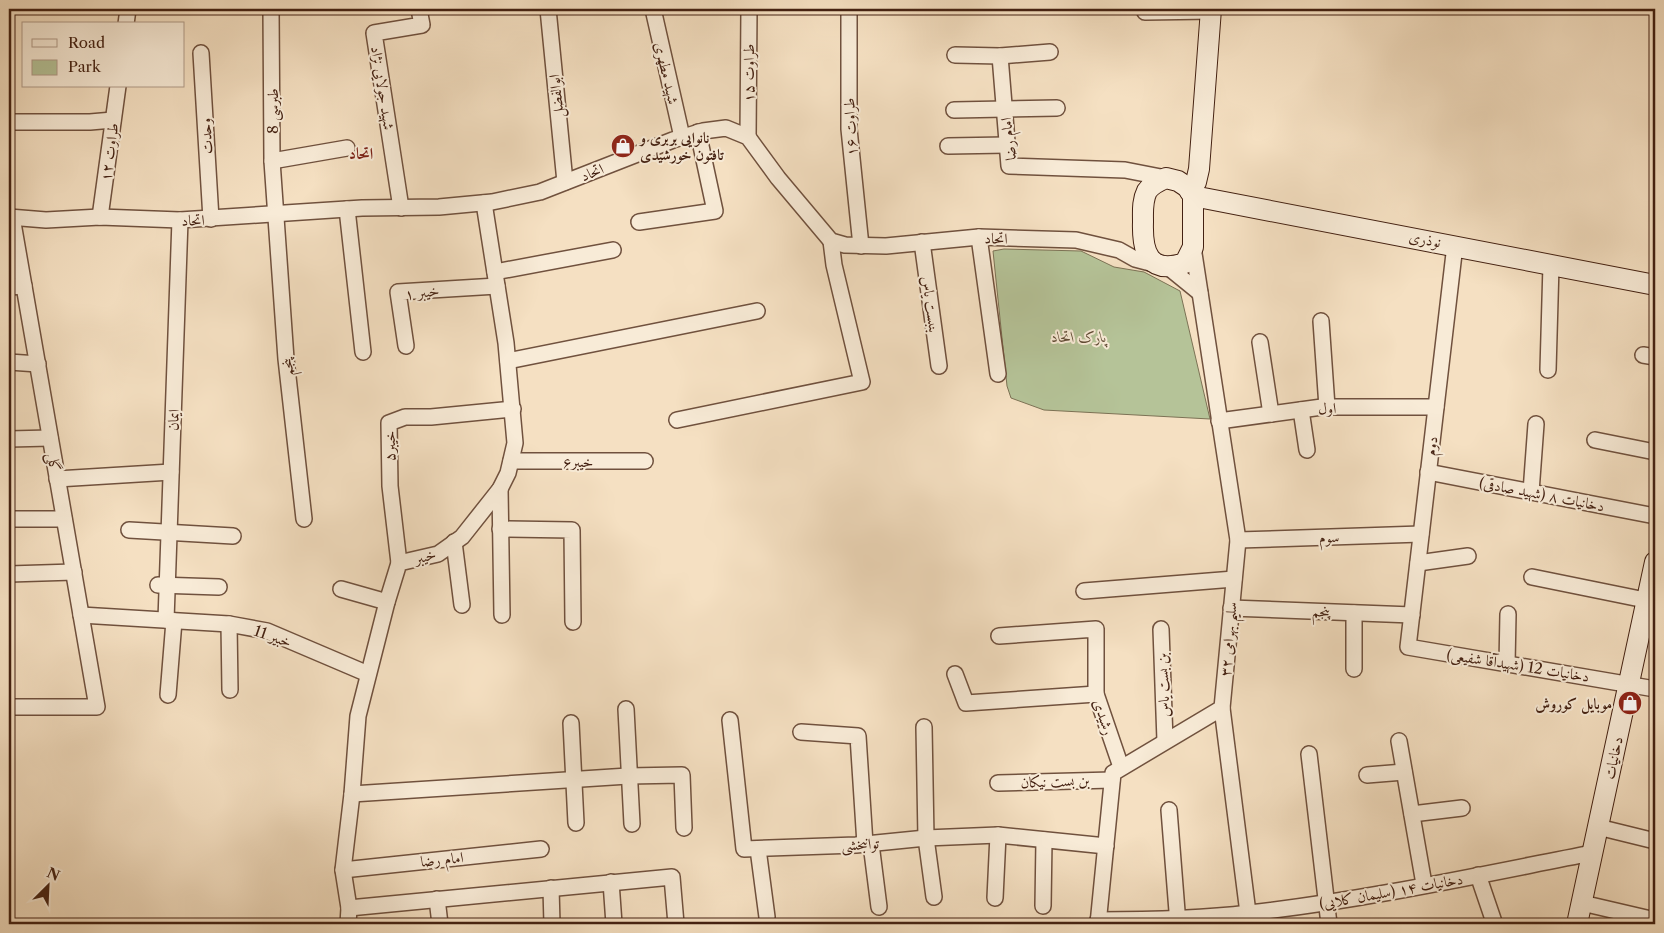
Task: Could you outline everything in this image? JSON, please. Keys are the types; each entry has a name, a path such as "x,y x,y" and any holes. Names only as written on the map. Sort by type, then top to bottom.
{"street":[{"path":"126,22 128,9"},
{"name":"طبرسی 8","path":"271,9 272,161 276,214"},
{"name":"شهید جولایی نژاد","path":"401,208 374,33 422,25 419,9"},
{"name":"ابوالفضل","path":"548,9 565,182"},
{"name":"شهید مطهری","path":"653,9 682,137"},
{"name":"طراوت ۱۵","path":"748,9 748,137"},
{"name":"طراوت ۱۶","path":"849,9 849,129 861,246"},
{"path":"1145,12 1212,10 1204,114 1200,138 1199,169 1192,194 1193,247 1185,263 1161,265"},
{"path":"955,55 1000,56 1050,52"},
{"name":"وحدت","path":"201,53 211,219"},
{"name":"امام رضا","path":"1000,56 1009,166 1126,170 1166,178"},
{"name":"طراوت ۱۲","path":"100,217 118,88"},
{"path":"954,110 1057,108"},
{"path":"9,122 90,122 113,120"},
{"name":"اتحاد","path":"10,217 46,220 100,217 180,220 347,209 484,203 540,192 698,132 726,128 748,137"},
{"path":"639,222 715,211 698,132"},
{"path":"677,420 862,382 834,265 831,241 778,178 748,137"},
{"path":"1200,138 1187,162 1155,184 1146,196 1143,204 1143,246 1148,258 1200,293"},
{"path":"948,146 1007,145"},
{"path":"272,161 347,148"},
{"path":"1126,170 1136,178 1146,196"},
{"path":"1166,178 1178,181 1192,194"},
{"name":"نوذری","path":"1192,194 1655,285"},
{"name":"خیبر","path":"348,924 349,908 343,870 352,794 358,716 399,563 438,554 462,537 500,488 508,473 515,443 508,361 484,203"},
{"path":"347,209 363,352"},
{"name":"پنجم","path":"276,214 286,359 304,519"},
{"name":"گلی","path":"9,707 97,707 38,364 10,217"},
{"name":"ایمان","path":"168,695 170,621 162,585 169,533 180,220"},
{"path":"979,237 998,374"},
{"name":"اتحاد","path":"831,241 846,245 886,246 979,237 1076,240 1119,250 1135,259 1161,265"},
{"name":"بنبست یاس","path":"922,242 939,366"},
{"name":"دوم","path":"1408,647 1455,245"},
{"name":"اتحاد","path":"1119,250 1143,246"},
{"name":"سلیم بهرامی ۳۲","path":"1193,247 1238,540 1222,708 1256,916"},
{"path":"496,279 613,250"},
{"path":"1548,370 1551,264"},
{"name":"خیبر ۱","path":"406,346 398,292 496,279"},
{"path":"9,286 24,286"},
{"path":"508,361 757,311"},
{"path":"1322,321 1327,407"},
{"path":"1260,342 1271,414"},
{"path":"9,362 38,364"},
{"name":"اول","path":"1219,421 1327,407 1436,407"},
{"name":"خیبر۵","path":"399,563 390,486 389,424 405,417 431,417 513,409"},
{"path":"1300,410 1307,450"},
{"path":"1531,492 1536,424"},
{"path":"9,439 50,438"},
{"path":"1595,440 1655,452"},
{"name":"خیبر۶","path":"511,461 645,461"},
{"path":"57,479 171,472"},
{"name":"دخانیات ۸ (شهید صادقی)","path":"1428,472 1655,516"},
{"path":"500,488 502,615"},
{"path":"9,519 64,519"},
{"path":"500,529 572,530 573,622"},
{"path":"129,530 234,536"},
{"name":"سوم","path":"1238,540 1421,534"},
{"path":"454,542 462,605"},
{"path":"1418,563 1468,556"},
{"name":"دخانیات","path":"1577,924 1629,683 1651,601 1655,562"},
{"path":"9,574 74,572"},
{"path":"1532,576 1651,601"},
{"path":"1084,591 1234,579"},
{"path":"162,585 219,587"},
{"path":"341,589 387,602"},
{"name":"پنجم","path":"1231,608 1412,615"},
{"path":"1354,613 1354,670"},
{"path":"1507,664 1508,614"},
{"name":"خبیر 11","path":"81,615 229,624 267,631 368,674"},
{"path":"229,624 230,690"},
{"name":"رشیدی","path":"1000,636 1096,629 1096,694 1121,768"},
{"name":"بن بست یاس","path":"1161,629 1166,741"},
{"name":"دخانیات 12 (شهیدآقا شفیعی)","path":"1408,647 1629,683 1655,689"},
{"path":"956,674 966,703 1096,694"},
{"path":"1098,922 1113,773 1222,708"},
{"path":"626,709 632,824"},
{"path":"730,720 744,850 758,849 767,917"},
{"path":"571,723 576,823"},
{"path":"924,727 926,838 934,897"},
{"path":"801,732 858,736 868,844 880,907"},
{"path":"1399,741 1424,884"},
{"path":"1309,754 1329,924"},
{"path":"1367,775 1404,772"},
{"path":"352,794 573,779 682,775 684,828"},
{"name":"بن بست نیکان","path":"998,783 1112,780"},
{"path":"1412,814 1462,808"},
{"path":"1169,810 1178,921"},
{"path":"1598,827 1655,841"},
{"path":"995,898 998,836"},
{"name":"توانبخشی","path":"758,849 868,844 926,838 998,836 1106,846"},
{"path":"1043,906 1044,840"},
{"name":"امام رضا","path":"343,870 541,849"},
{"name":"دخانیات ۱۴ (سلیمان کلایی)","path":"1098,922 1178,921 1256,916 1592,852"},
{"path":"1478,875 1494,922"},
{"path":"349,908 672,877 676,924"},
{"path":"611,882 614,924"},
{"path":"551,888 552,924"},
{"path":"436,899 440,924"},
{"path":"1582,903 1655,920"}],"green space":[{"name":"پارک اتحاد","path":"1004,249 1081,251 1114,267 1144,272 1180,291 1210,419 1044,410 1011,398 1007,386 993,251"}],"place":[{"name":"نانوایی بربری و تافتون خورشیدی","path":"623,146"},
{"name":"موبایل کوروش","path":"1630,703"}],"district":[{"name":"اتحاد","path":"361,153"}]}
